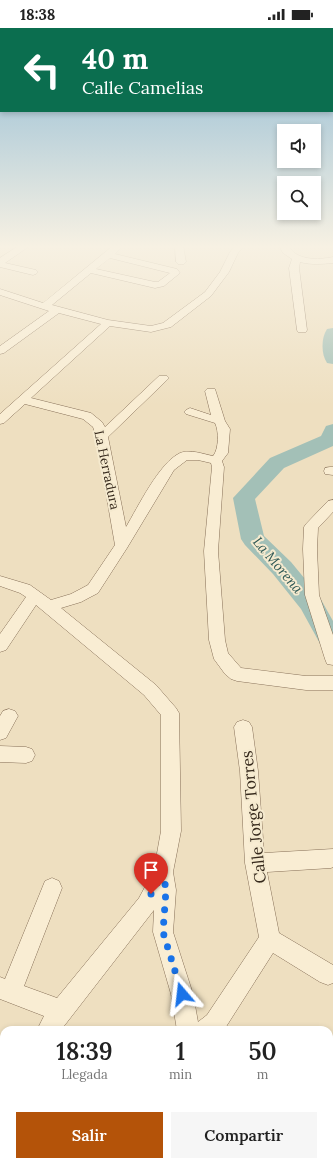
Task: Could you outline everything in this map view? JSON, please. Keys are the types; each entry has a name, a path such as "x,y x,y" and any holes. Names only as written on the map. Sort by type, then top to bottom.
{"street":[{"path":"19,298 57,310 108,323 151,329 167,325 203,298"},
{"path":"44,306 54,298"},
{"path":"298,298 302,330"},
{"path":"0,351 57,310"},
{"path":"0,420 108,323"},
{"path":"102,436 163,378"},
{"path":"211,391 219,422 224,429 222,453 216,461 218,467 211,551 217,640 220,655 237,674 306,683 333,683"},
{"name":"La Herradura","path":"24,400 87,416 98,426 102,436 122,546"},
{"path":"190,412 219,422"},
{"name":"La Herradura","path":"49,606 76,598 93,589 122,546 169,467 184,456 198,456 216,461"},
{"path":"333,504 311,527 310,549 312,595 333,659"},
{"path":"0,581 25,589 35,595 150,690 170,713 171,831 163,872 146,905 60,1011 51,1026"},
{"path":"0,646 35,595"},
{"path":"0,733 8,716"},
{"name":"Calle Jorge Torres","path":"243,727 249,771 254,863 270,939"},
{"path":"0,754 26,755"},
{"path":"254,863 331,858"},
{"path":"163,872 166,890 163,932 182,994 187,1026"},
{"path":"52,888 5,990 60,1011"},
{"path":"211,1026 215,1023 270,939 328,974"}],"waterway":[{"name":"La Morena","path":"333,333 331,349 333,359"},
{"name":"La Morena","path":"333,430 330,440 277,463 244,498 253,539 282,568 310,603 333,644"}],"route":[{"path":"151,894 163,872 166,890 163,932 182,994"}]}
